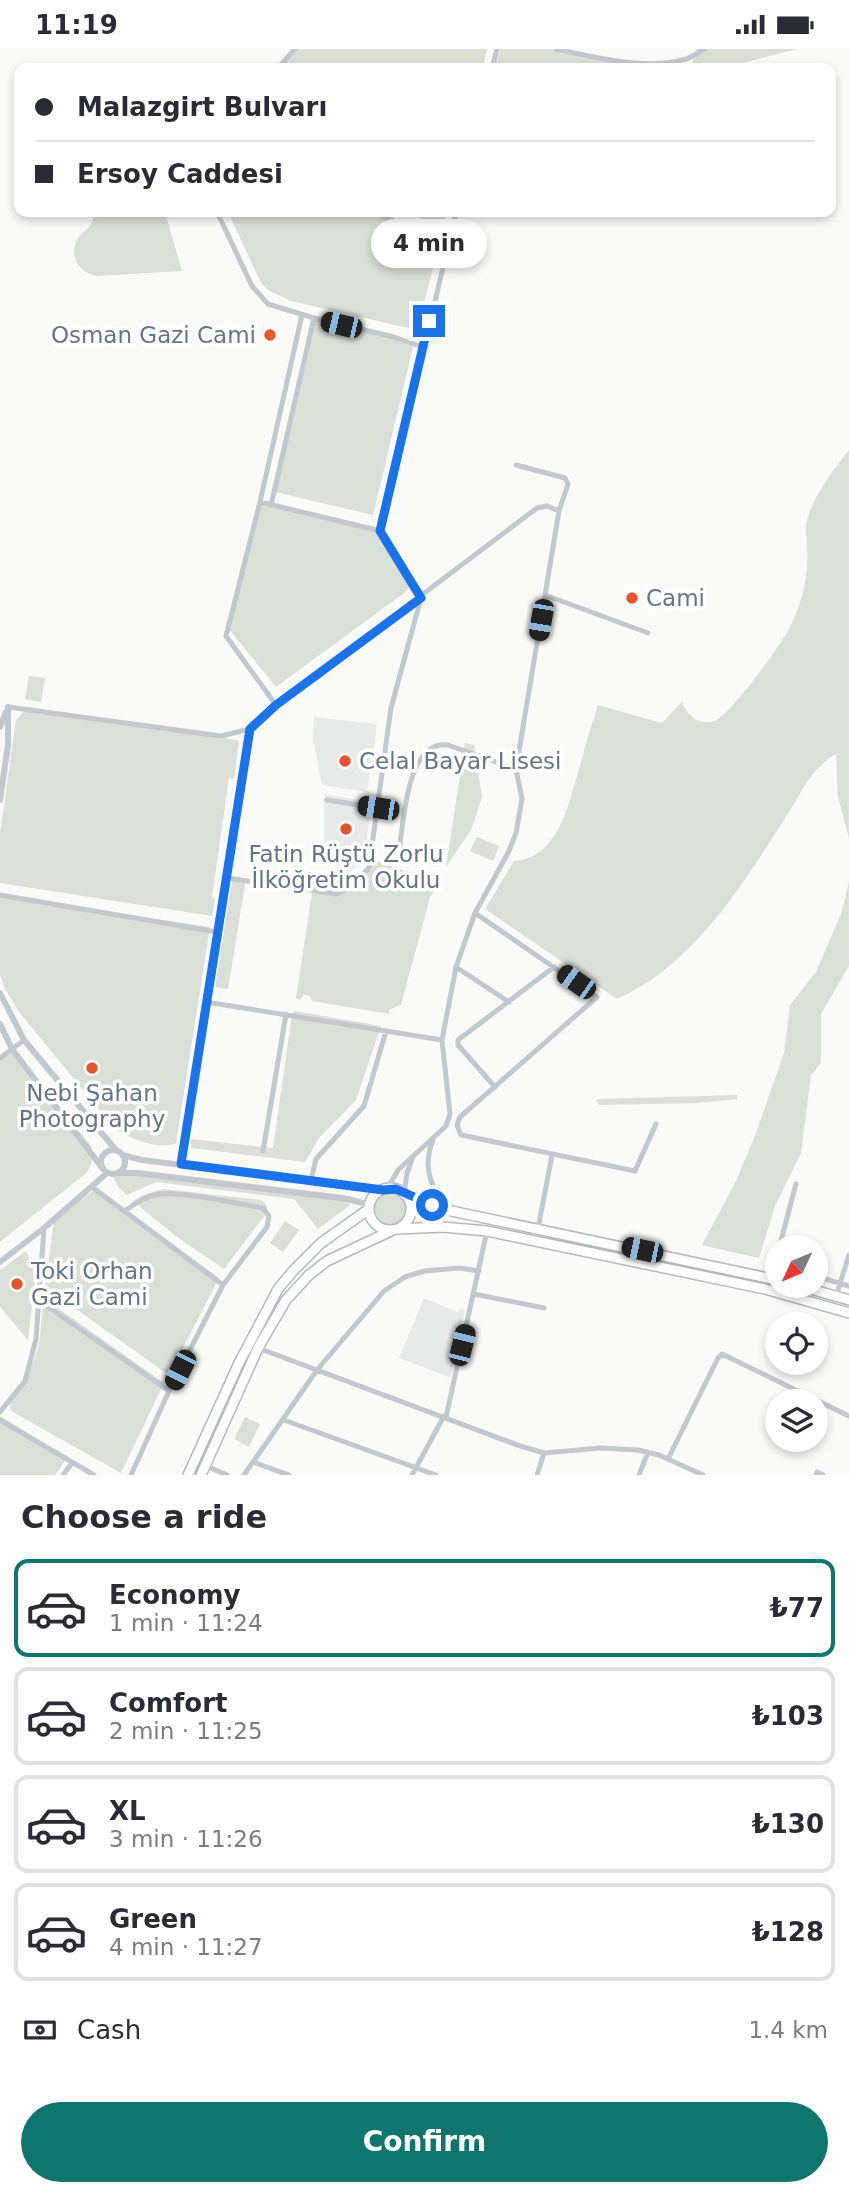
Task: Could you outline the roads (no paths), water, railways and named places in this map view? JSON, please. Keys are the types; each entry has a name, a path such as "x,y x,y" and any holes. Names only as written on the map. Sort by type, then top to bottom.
{"highway":[{"path":"188,1475 239,1363 278,1290 321,1243 369,1207 376,1194 385,1189 396,1189 442,1209 765,1277"},
{"path":"204,1471 258,1348 280,1309 309,1275 327,1261 404,1225 411,1206 404,1194"},
{"path":"369,1207 375,1224 381,1229 443,1227 486,1231 765,1289 849,1313"},
{"path":"828,1294 849,1300"}],"street":[{"path":"282,63 295,49"},
{"path":"556,49 607,60 660,63 686,59 705,49"},
{"path":"220,217 252,286 268,304 423,347"},
{"path":"383,217 449,240"},
{"path":"226,878 337,894 359,882 369,867 391,708 421,598 380,531 455,217"},
{"path":"276,705 226,636 260,502 302,314"},
{"path":"271,505 314,318"},
{"path":"0,993 24,1040 115,1149 123,1155 142,1160 385,1189 393,1176 446,1126 448,1121 450,1114 442,1040 456,967 475,913 516,833 522,799 516,769 559,511 568,486 566,479 516,465"},
{"path":"260,502 380,531"},
{"path":"8,707 221,736 250,729 276,705 537,508 547,506 559,511"},
{"path":"545,595 648,633"},
{"path":"0,727 8,707"},
{"path":"0,800 8,745 8,707"},
{"path":"181,1164 250,729"},
{"path":"399,850 412,776 417,764 430,748 441,744 448,745 516,769"},
{"path":"327,800 378,808"},
{"path":"0,895 217,932"},
{"path":"457,1125 460,1117 597,997 475,913"},
{"path":"456,967 509,1002"},
{"path":"495,1087 457,1041 554,967"},
{"path":"206,1002 442,1040"},
{"path":"263,1151 286,1014"},
{"path":"0,1024 12,1049 105,1171 335,1198 369,1207"},
{"path":"310,1180 316,1159 364,1106 386,1031"},
{"path":"0,1058 24,1040"},
{"path":"448,1121 457,1125 463,1136 635,1171 656,1124"},
{"path":"434,1137 427,1160 430,1181 442,1199 464,1214"},
{"path":"105,1171 100,1161 104,1153 115,1149"},
{"path":"404,1194 407,1173 415,1154"},
{"path":"119,1173 124,1167 123,1155"},
{"path":"538,1229 552,1155"},
{"path":"0,1262 92,1187 105,1171"},
{"path":"782,1235 796,1184"},
{"path":"92,1187 223,1285"},
{"path":"125,1211 138,1201 158,1194 208,1198 263,1208 270,1216 267,1227 223,1285 169,1391 131,1475"},
{"path":"0,1412 24,1381 36,1339 44,1228"},
{"path":"412,1475 445,1416 486,1231"},
{"path":"836,1296 849,1255"},
{"path":"244,1475 317,1370 378,1297 398,1280 413,1273 459,1268 479,1271"},
{"path":"828,1280 849,1286"},
{"path":"474,1294 544,1308"},
{"path":"37,1299 169,1391"},
{"path":"258,1348 544,1453 600,1448 648,1452 703,1475"},
{"path":"668,1459 722,1354 849,1416"},
{"path":"0,1420 94,1475"},
{"path":"284,1420 436,1475"},
{"path":"639,1475 648,1452"},
{"path":"537,1475 544,1453"},
{"path":"253,1462 289,1475"},
{"path":"63,1475 72,1463"},
{"path":"204,1471 227,1475"},
{"path":"816,1475 817,1472 823,1475"}],"place":[{"name":"Osman Gazi Cami","path":"270,335"},
{"name":"Cami","path":"632,598"},
{"name":"Celal Bayar Lisesi","path":"345,761"},
{"name":"Fatin Rüştü Zorlu İlköğretim Okulu","path":"346,829"},
{"name":"Nebi Şahan Photography","path":"92,1068"},
{"name":"Toki Orhan Gazi Cami","path":"17,1284"}]}
